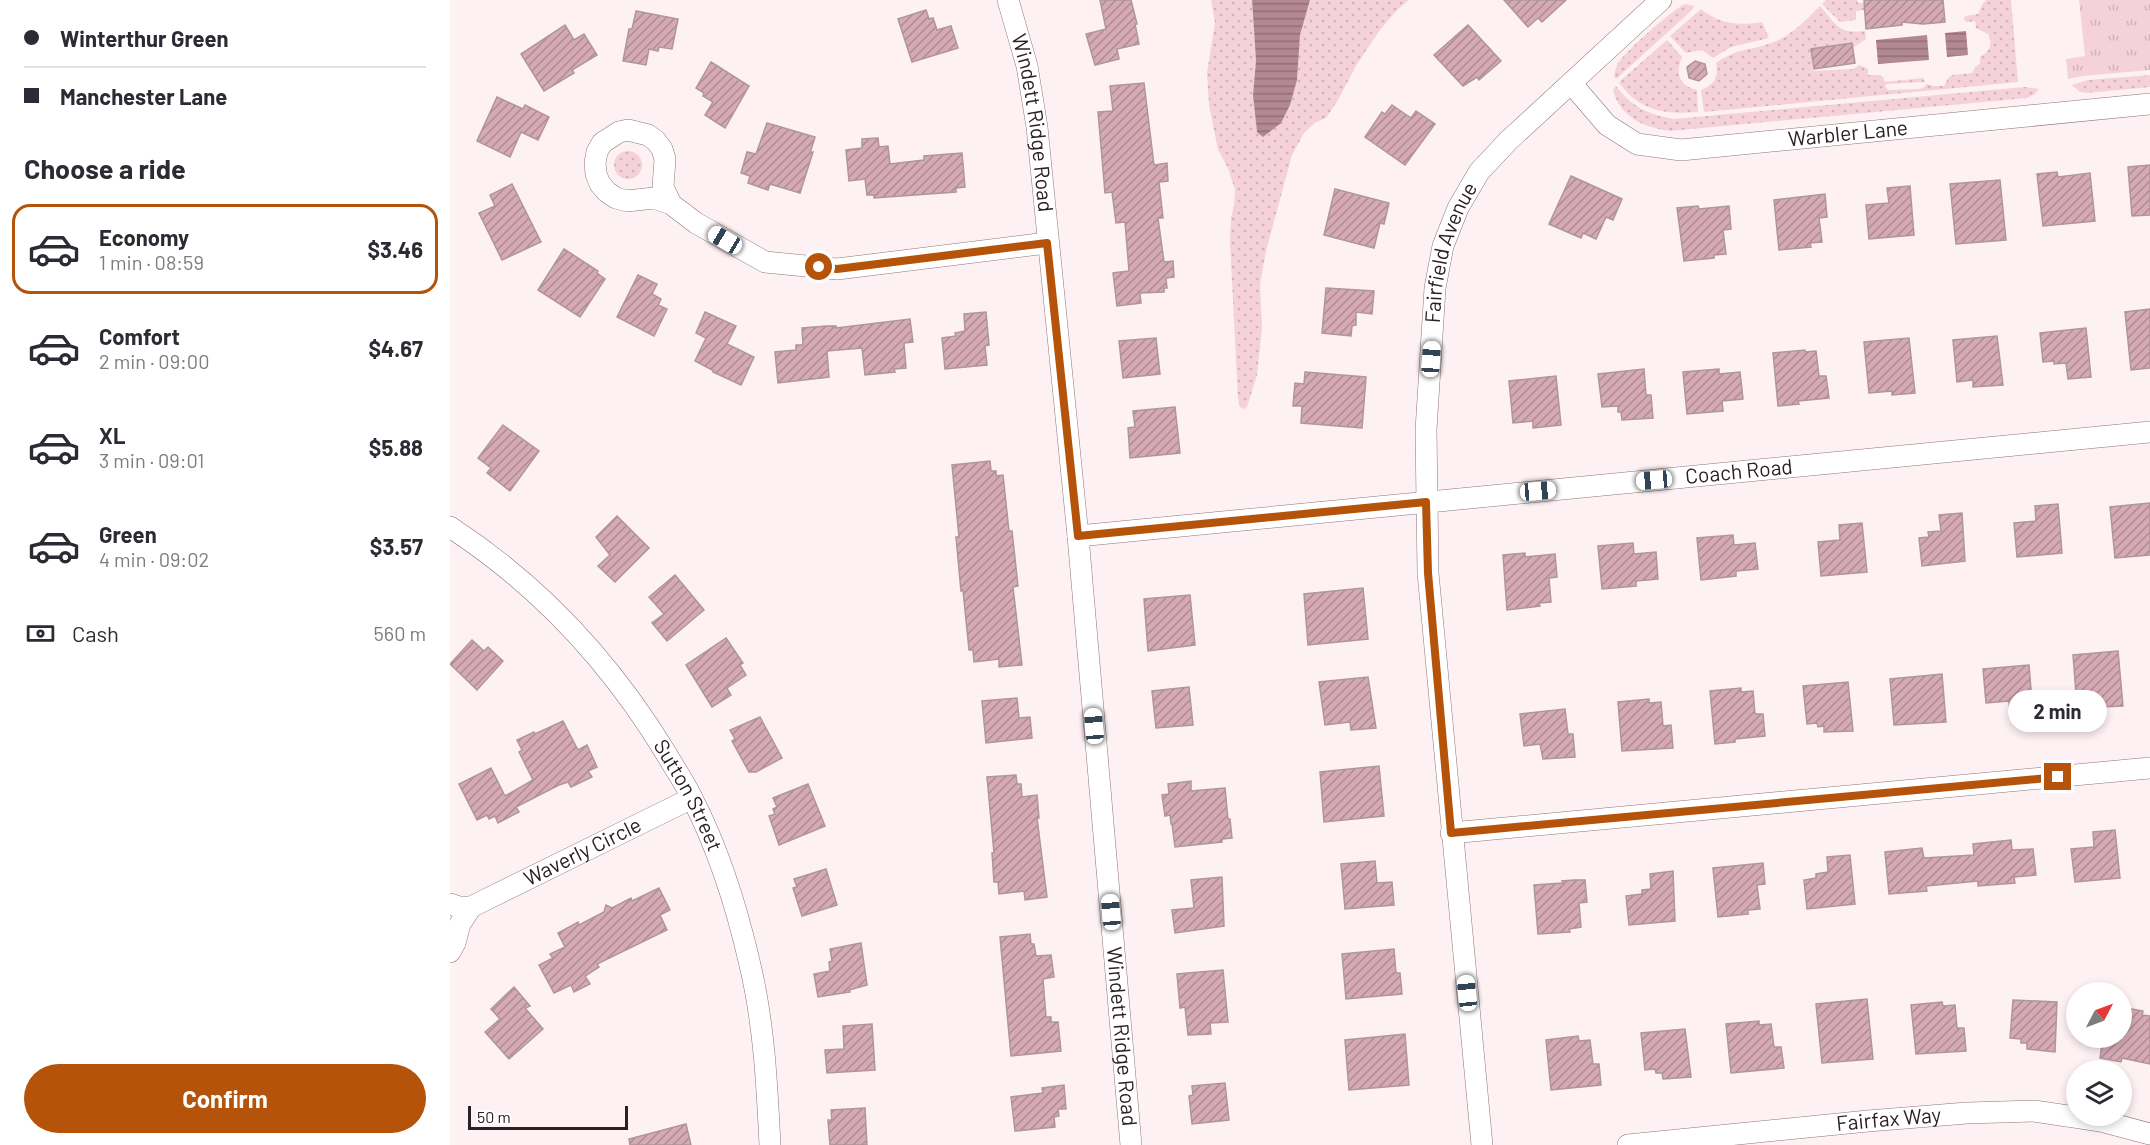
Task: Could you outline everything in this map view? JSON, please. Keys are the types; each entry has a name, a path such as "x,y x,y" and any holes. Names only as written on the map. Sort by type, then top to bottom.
{"street":[{"name":"Windett Ridge Road","path":"1008,0 1029,76 1037,127 1078,536 1131,1145"},
{"name":"Fairfield Avenue","path":"1482,1145 1428,573 1426,418 1435,288 1443,246 1458,208 1479,172 1570,82 1661,0"},
{"name":"Warbler Lane","path":"1570,82 1607,125 1637,144 1681,150 2150,104"},
{"path":"671,204 696,223 765,262 837,269 1047,243"},
{"name":"Coach Road","path":"1078,536 2150,432"},
{"name":"Sutton Street","path":"450,527 479,546 543,600 579,636 650,728 692,798 727,881 750,965 765,1052 770,1145"},
{"path":"1451,833 2150,768"},
{"name":"Waverly Circle","path":"450,952 460,924 460,905 692,798"},
{"name":"Fairfax Way","path":"1628,1145 1868,1121 2034,1111 2101,1121 2150,1134"}],"green space":[{"path":"1211,0 1252,0 1257,132 1297,80 1300,35 1310,0 1409,0 1380,30 1357,64 1326,118 1316,122 1304,133 1292,155 1266,251 1260,284 1262,328 1257,375 1247,407 1244,409 1240,407 1238,398 1230,242 1235,190 1228,168 1218,150 1209,105 1207,73 1215,23"},
{"path":"1826,0 1857,0 1858,3 1864,3 1864,10 1856,11 1856,20 1840,22 1822,4"},
{"path":"1986,0 2011,0 2018,82 1704,112 1701,90 1714,80 1717,72 1716,63 1732,54 1781,39 1820,6 1839,27 1849,31 1865,31 1866,40 1853,47 1852,43 1811,49 1813,71 1853,69 1859,65 1868,69 1868,75 1879,75 1885,82 1923,78 1925,82 1887,84 1885,86 1888,90 1919,89 1927,84 1944,86 1949,77 1953,75 1972,73 1980,64 1980,57 1990,47 1988,34 1976,28 1975,21 1964,20 1965,16 1978,14"},
{"path":"2079,0 2150,0 2150,70 2068,79 2066,59 2085,56"},
{"path":"1685,4 1695,6 1616,79 1614,76 1616,68 1623,57 1660,22"},
{"path":"1701,9 1715,18 1730,23 1762,22 1769,38 1731,47 1713,58 1702,50 1686,53 1670,36"},
{"path":"1667,40 1682,57 1679,73 1682,82 1697,90 1698,112 1675,113 1654,109 1635,99 1619,82"},
{"path":"2150,75 2150,87 2087,93 2080,92 2072,85 2088,80"},
{"path":"1616,86 1642,109 1674,119 2025,87 2039,89 2027,98 1670,131 1651,127 1627,114 1616,99 1613,90"},
{"path":"628,151 638,155 642,165 638,175 628,179 618,175 614,165 618,155"}],"shaded area":[{"path":"1252,0 1310,0 1300,35 1297,80 1290,105 1281,123 1263,137 1257,132 1253,95 1256,61"},
{"path":"1966,31 1968,55 1947,57 1945,33"},
{"path":"1927,35 1929,60 1878,64 1876,40"}],"building":[{"path":"1100,0 1131,0 1139,44 1117,49 1119,59 1095,65 1086,34 1106,29"},
{"path":"1504,0 1566,0 1542,22 1538,18 1528,27"},
{"path":"1864,0 1943,0 1945,22 1923,24 1902,22 1902,25 1866,29"},
{"path":"926,10 929,19 933,18 937,30 951,26 958,48 912,62 898,19"},
{"path":"636,11 678,19 672,49 659,47 658,51 649,49 646,65 623,61 629,29 632,29"},
{"path":"565,25 574,40 584,34 597,55 572,70 574,73 544,91 521,54"},
{"path":"1468,25 1501,61 1479,80 1477,77 1463,86 1434,55"},
{"path":"1852,43 1855,63 1814,69 1811,49"},
{"path":"1695,61 1705,64 1707,74 1699,81 1689,78 1687,67"},
{"path":"711,62 749,86 725,128 705,115 713,102 696,88"},
{"path":"1144,83 1154,165 1167,163 1168,181 1159,182 1163,218 1158,218 1164,262 1173,261 1174,277 1166,278 1167,288 1164,288 1164,292 1140,293 1141,303 1117,306 1113,273 1129,271 1125,222 1116,223 1112,192 1105,193 1098,112 1113,111 1110,86"},
{"path":"497,97 523,109 525,105 549,117 538,140 521,132 510,157 477,141"},
{"path":"1392,105 1411,118 1416,111 1435,124 1405,165 1365,137 1382,112 1385,114"},
{"path":"767,123 815,137 810,153 813,152 800,193 770,184 768,190 748,183 750,176 741,173 747,152 756,154"},
{"path":"878,138 879,147 888,146 890,164 924,160 924,156 962,153 965,187 956,188 956,192 874,198 874,195 867,195 865,179 849,181 846,150 862,148 862,139"},
{"path":"2150,165 2150,215 2132,216 2128,167"},
{"path":"2057,172 2058,177 2090,173 2095,221 2043,226 2037,174"},
{"path":"1571,176 1622,199 1613,220 1606,217 1596,239 1583,233 1581,238 1549,224"},
{"path":"2000,180 2006,240 1956,244 1950,184"},
{"path":"512,184 541,242 502,260 479,213 495,206 490,195"},
{"path":"1910,186 1914,235 1869,239 1866,205 1889,203 1887,188"},
{"path":"1335,189 1389,203 1384,224 1380,223 1374,248 1324,235"},
{"path":"1825,194 1827,217 1819,218 1822,242 1810,243 1811,247 1779,250 1774,200"},
{"path":"1698,206 1699,209 1729,206 1731,229 1723,230 1726,254 1714,255 1714,258 1684,261 1677,208"},
{"path":"564,249 598,271 597,273 605,279 580,317 538,290"},
{"path":"638,275 657,284 652,294 661,299 658,305 667,309 654,336 617,317"},
{"path":"1326,288 1374,291 1372,314 1356,312 1356,325 1352,326 1351,336 1322,333"},
{"path":"2150,309 2150,368 2131,370 2125,312"},
{"path":"705,312 736,326 727,344 754,357 741,385 695,361 706,338 696,333"},
{"path":"986,312 989,345 985,346 987,365 945,369 942,338 956,336 955,333 965,331 964,314"},
{"path":"910,319 913,342 904,343 906,368 894,369 895,372 865,375 862,348 827,351 829,377 778,383 775,352 796,350 796,345 803,345 802,328 836,326 836,328"},
{"path":"2086,328 2091,377 2068,379 2066,363 2043,362 2040,333"},
{"path":"1997,336 2003,385 1973,387 1973,380 1957,382 1953,340"},
{"path":"1156,338 1160,374 1123,378 1119,341"},
{"path":"1909,338 1915,393 1892,395 1892,391 1869,393 1864,342"},
{"path":"1805,350 1805,352 1816,351 1819,376 1826,376 1829,398 1798,401 1799,404 1778,406 1773,353"},
{"path":"1644,369 1646,395 1651,395 1653,418 1622,420 1618,406 1602,407 1598,374"},
{"path":"1719,369 1719,374 1740,372 1743,399 1722,401 1723,411 1687,414 1683,372"},
{"path":"1305,372 1366,377 1362,428 1301,423 1302,406 1293,406 1295,383 1304,384"},
{"path":"1556,376 1561,425 1533,428 1533,421 1513,423 1509,381"},
{"path":"1175,407 1180,453 1130,458 1128,428 1135,427 1133,411"},
{"path":"503,425 539,451 510,491 487,473 491,468 478,458"},
{"path":"990,461 991,471 996,471 996,476 1003,475 1009,531 1012,531 1018,586 1013,587 1022,665 999,667 999,659 974,662 973,650 969,650 956,537 959,537 952,465"},
{"path":"2150,503 2150,555 2115,558 2110,507"},
{"path":"2058,504 2062,553 2017,557 2014,523 2036,521 2035,506"},
{"path":"1962,513 1965,561 1922,566 1919,538 1929,537 1928,532 1941,531 1939,515"},
{"path":"617,516 649,548 615,582 598,566 610,555 596,537"},
{"path":"1862,523 1867,572 1821,576 1818,542 1840,540 1839,525"},
{"path":"1733,535 1734,545 1755,543 1758,569 1736,571 1736,576 1701,580 1697,538"},
{"path":"1633,543 1634,554 1656,552 1658,579 1636,581 1636,586 1602,589 1598,546"},
{"path":"1525,553 1525,557 1555,554 1557,577 1549,578 1551,602 1539,603 1540,606 1507,610 1503,555"},
{"path":"675,575 704,610 667,641 652,623 664,614 649,597"},
{"path":"1363,588 1368,639 1308,645 1304,594"},
{"path":"1190,595 1195,645 1148,651 1144,599"},
{"path":"726,638 743,663 740,665 746,675 727,688 731,695 712,707 686,665"},
{"path":"472,640 484,651 488,647 503,661 477,690 450,664"},
{"path":"2118,651 2123,706 2101,707 2101,704 2077,706 2073,655"},
{"path":"2029,665 2033,714 2010,716 2009,701 1986,703 1983,669"},
{"path":"1942,674 1946,722 1894,725 1890,679"},
{"path":"1368,677 1376,728 1351,730 1350,722 1325,725 1319,682"},
{"path":"1848,682 1853,731 1824,732 1824,726 1818,727 1817,723 1807,724 1803,686"},
{"path":"1189,687 1193,725 1156,728 1152,691"},
{"path":"1741,688 1741,692 1753,691 1755,714 1763,714 1765,736 1715,744 1710,691"},
{"path":"1017,698 1019,718 1030,717 1032,738 986,743 982,701"},
{"path":"1649,699 1649,703 1661,702 1663,726 1671,725 1673,748 1622,751 1618,702"},
{"path":"1565,709 1568,734 1573,734 1575,757 1543,759 1540,744 1524,746 1520,714"},
{"path":"760,717 782,758 756,772 749,772 732,741 735,739 730,730"},
{"path":"563,721 578,750 587,745 597,767 588,771 592,777 571,787 568,782 559,785 516,807 519,812 498,823 495,816 489,819 487,815 477,820 459,784 491,768 505,796 533,780 519,752 522,750 517,740"},
{"path":"1379,766 1384,816 1324,822 1320,772"},
{"path":"1016,775 1017,784 1021,784 1022,797 1037,795 1039,818 1037,818 1047,897 1025,900 1024,891 999,894 998,882 994,882 992,853 994,853 987,777"},
{"path":"1191,781 1191,791 1225,788 1232,838 1222,839 1222,842 1175,847 1170,815 1165,816 1162,795 1169,794 1168,784"},
{"path":"808,784 825,826 779,845 769,816 775,814 773,809 777,807 773,798"},
{"path":"2115,830 2120,878 2075,882 2071,849 2094,847 2093,832"},
{"path":"2011,840 2012,850 2033,849 2036,875 2014,877 2015,883 1978,886 1978,881 1926,886 1927,891 1889,894 1885,852 1922,848 1924,858 1974,855 1973,844"},
{"path":"1850,855 1855,904 1807,909 1804,880 1816,878 1816,874 1828,872 1827,857"},
{"path":"1375,861 1377,883 1392,882 1394,905 1345,909 1341,864"},
{"path":"1763,863 1765,884 1757,885 1760,909 1748,910 1748,914 1718,917 1713,868"},
{"path":"826,869 837,905 802,916 793,888 797,887 794,879"},
{"path":"1673,871 1675,921 1629,925 1626,896 1642,894 1642,890 1651,889 1650,874"},
{"path":"1222,877 1224,926 1175,933 1172,910 1194,908 1191,880"},
{"path":"1585,880 1587,902 1579,903 1581,927 1569,929 1570,932 1538,934 1534,885"},
{"path":"659,888 670,910 660,915 667,930 597,964 599,967 585,976 590,984 574,992 571,985 554,993 539,965 553,958 550,954 565,947 558,933 604,912 606,905 612,908"},
{"path":"1030,934 1036,956 1051,955 1054,977 1043,979 1046,1017 1051,1017 1051,1022 1058,1022 1061,1051 1011,1056 1000,937"},
{"path":"861,943 867,985 849,990 850,992 818,997 814,974 830,971 829,962 832,961 830,949"},
{"path":"1394,949 1396,973 1400,973 1402,994 1346,999 1342,954"},
{"path":"1223,970 1228,1022 1210,1023 1211,1034 1188,1035 1185,1007 1180,1008 1177,974"},
{"path":"514,987 530,1006 525,1008 543,1029 509,1059 485,1032 500,1019 491,1009"},
{"path":"1867,999 1873,1059 1822,1063 1816,1004"},
{"path":"2013,1000 2057,1002 2055,1052 2027,1049 2027,1043 2021,1043 2021,1039 2010,1038"},
{"path":"1942,1002 1943,1006 1955,1005 1957,1028 1964,1028 1966,1051 1916,1054 1911,1005"},
{"path":"2132,1009 2143,1011 2142,1015 2150,1016 2150,1064 2122,1058 2122,1060 2110,1060 2100,1058 2102,1048 2132,1048"},
{"path":"1759,1021 1759,1025 1771,1024 1774,1047 1781,1047 1784,1068 1731,1073 1726,1024"},
{"path":"872,1024 875,1070 827,1073 825,1050 844,1049 843,1026"},
{"path":"1685,1029 1691,1077 1663,1079 1662,1073 1656,1073 1655,1069 1645,1070 1641,1033"},
{"path":"1405,1034 1409,1085 1349,1090 1345,1040"},
{"path":"1578,1036 1579,1041 1590,1040 1593,1064 1599,1064 1601,1085 1551,1090 1546,1040"},
{"path":"1225,1083 1229,1120 1192,1124 1189,1096 1193,1095 1192,1086"},
{"path":"1064,1085 1066,1109 1058,1109 1059,1116 1054,1117 1055,1127 1015,1131 1011,1097 1043,1093 1042,1088"},
{"path":"865,1108 867,1145 830,1145 828,1120 832,1120 831,1110"},
{"path":"686,1124 691,1145 630,1145 629,1139"}],"route":[{"path":"819,267 837,269 1047,243 1078,536 1426,502 1428,573 1451,833 2058,777"}]}
